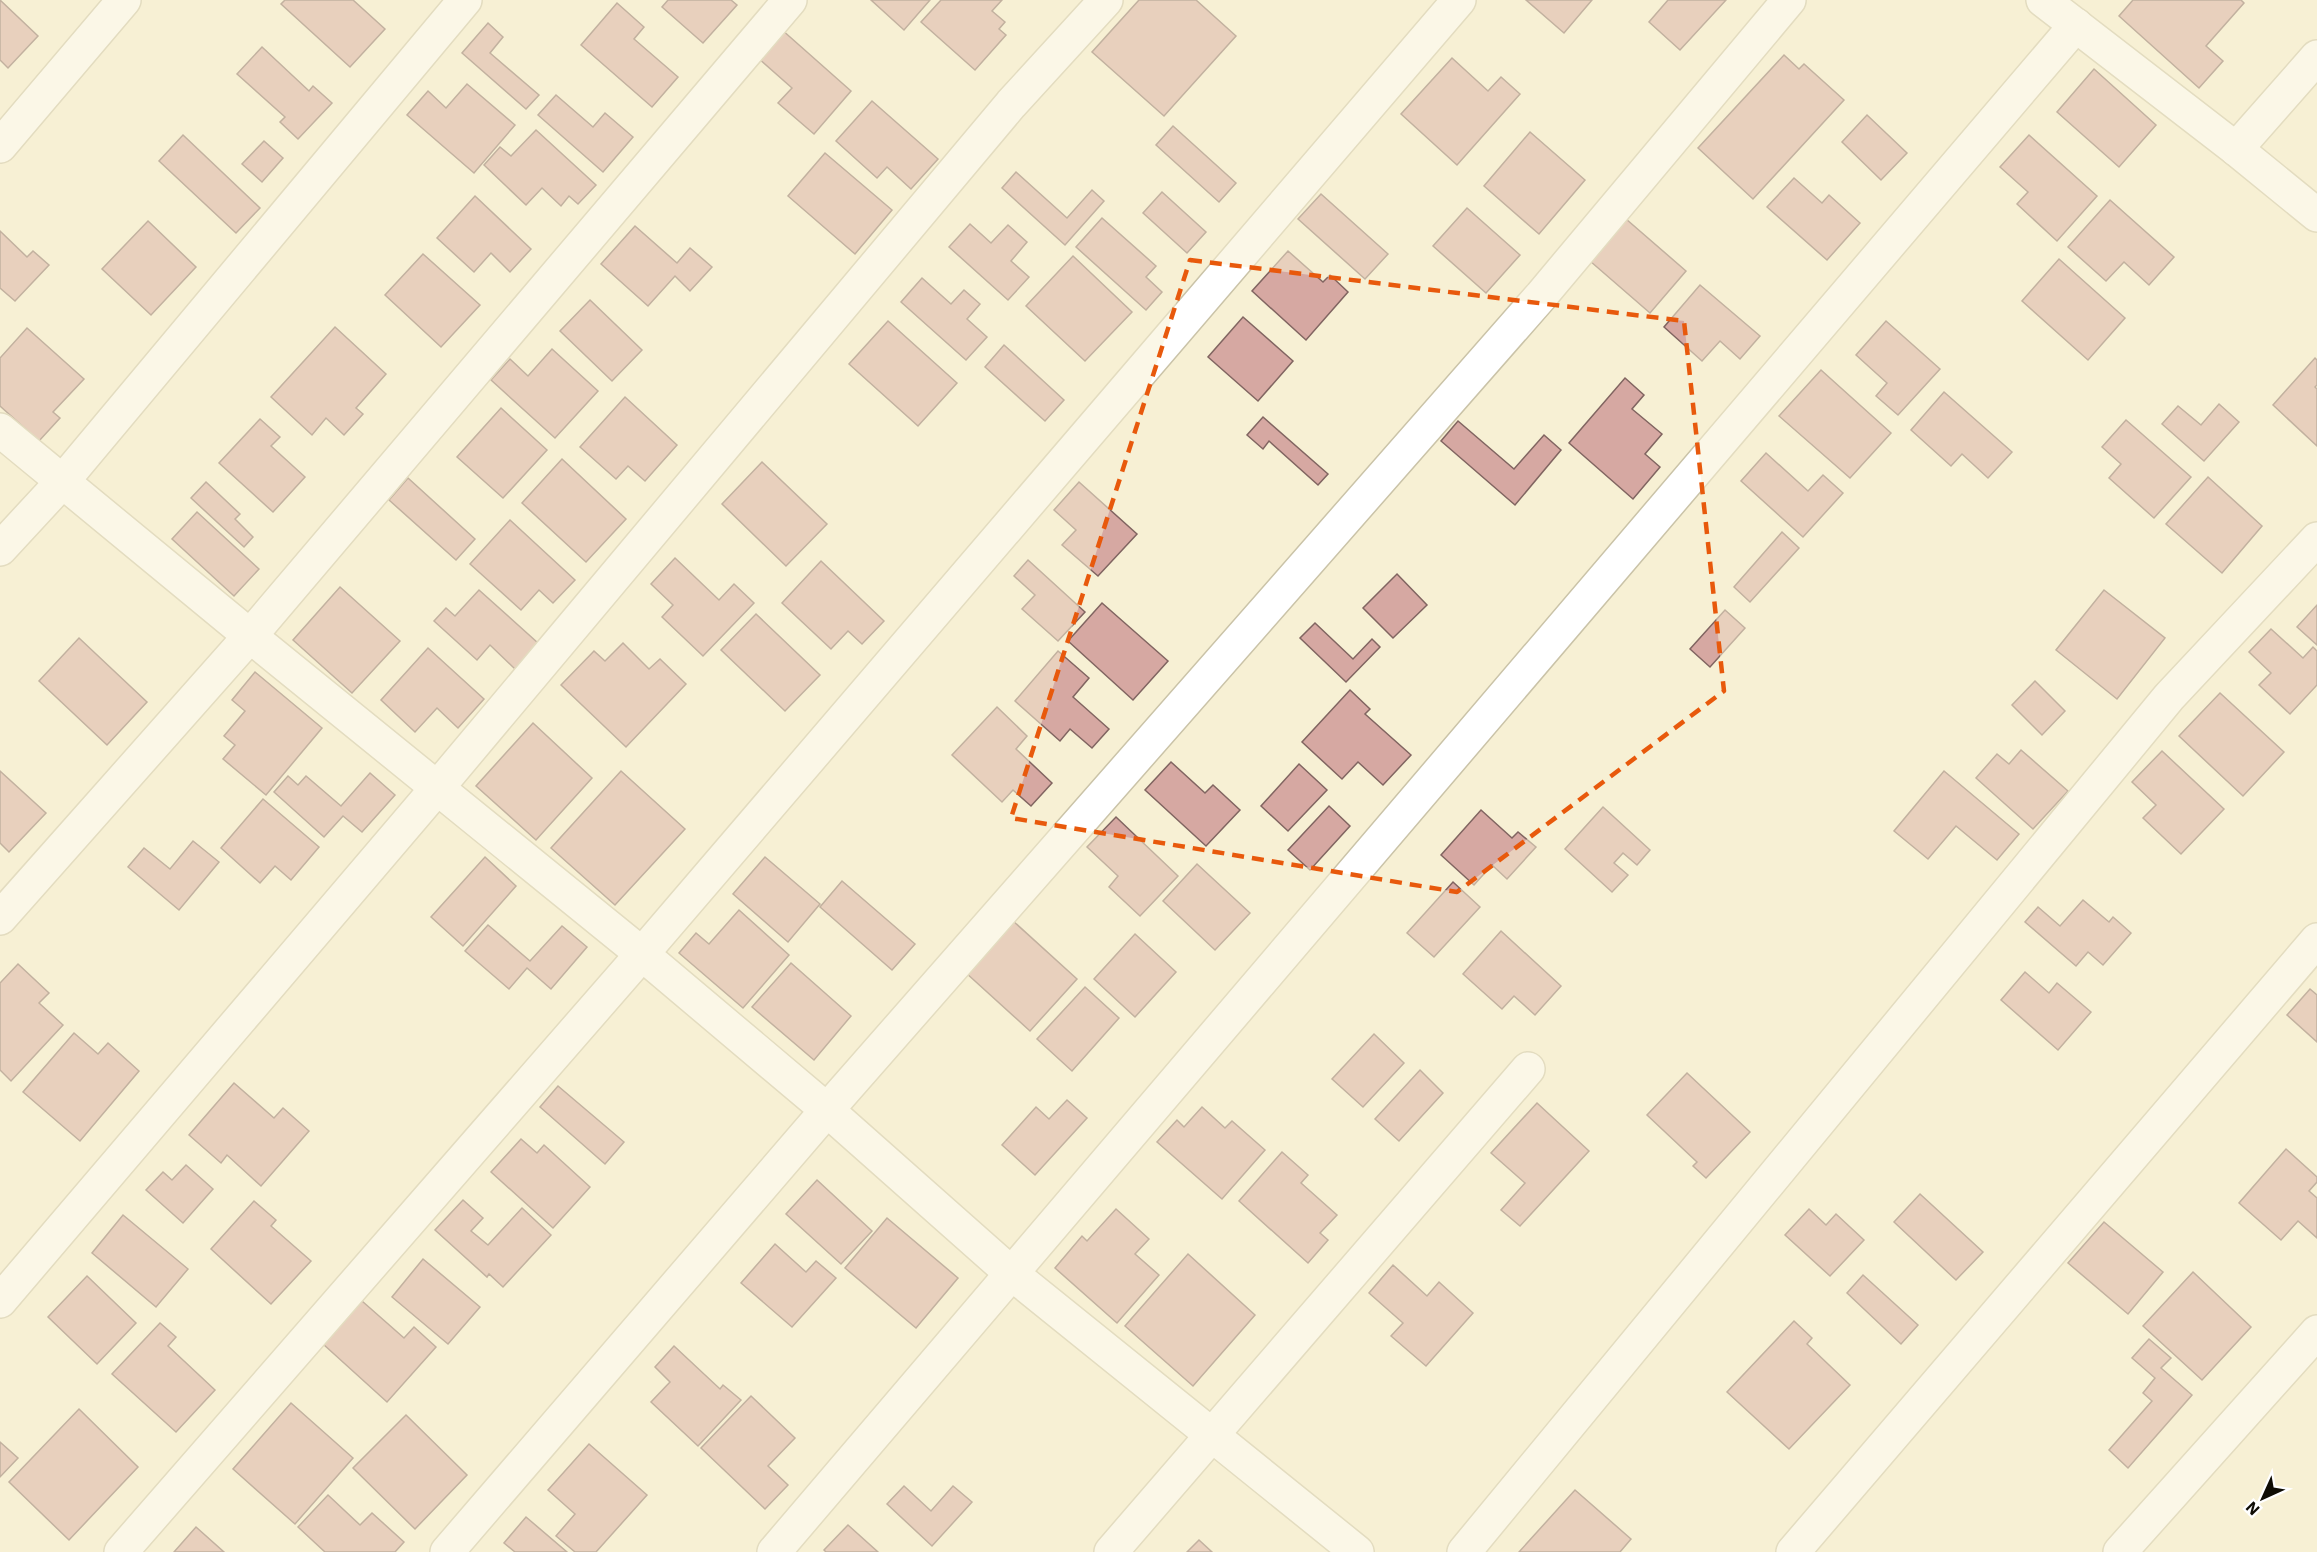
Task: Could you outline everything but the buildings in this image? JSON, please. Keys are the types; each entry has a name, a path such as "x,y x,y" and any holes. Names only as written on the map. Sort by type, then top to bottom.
{"street":[{"path":"0,146 124,0"},
{"path":"0,549 62,482 465,0"},
{"path":"0,918 250,636 790,0"},
{"path":"0,1301 438,788 1011,104 1106,0"},
{"path":"121,1552 642,954 1459,0"},
{"path":"447,1552 827,1110 1541,296 1789,0"},
{"path":"2043,0 2236,149 2317,215"},
{"path":"774,1552 2076,25"},
{"path":"2236,149 2317,57"},
{"path":"0,430 642,954 827,1110 1011,1273 1357,1552"},
{"path":"1464,1552 2169,698 2317,538"},
{"path":"1793,1552 2317,940"},
{"path":"1111,1552 1528,1069"},
{"path":"2120,1552 2317,1332"}],"highlighted area":[{"path":"1190,260 1684,321 1724,691 1457,892 1011,818"}]}
